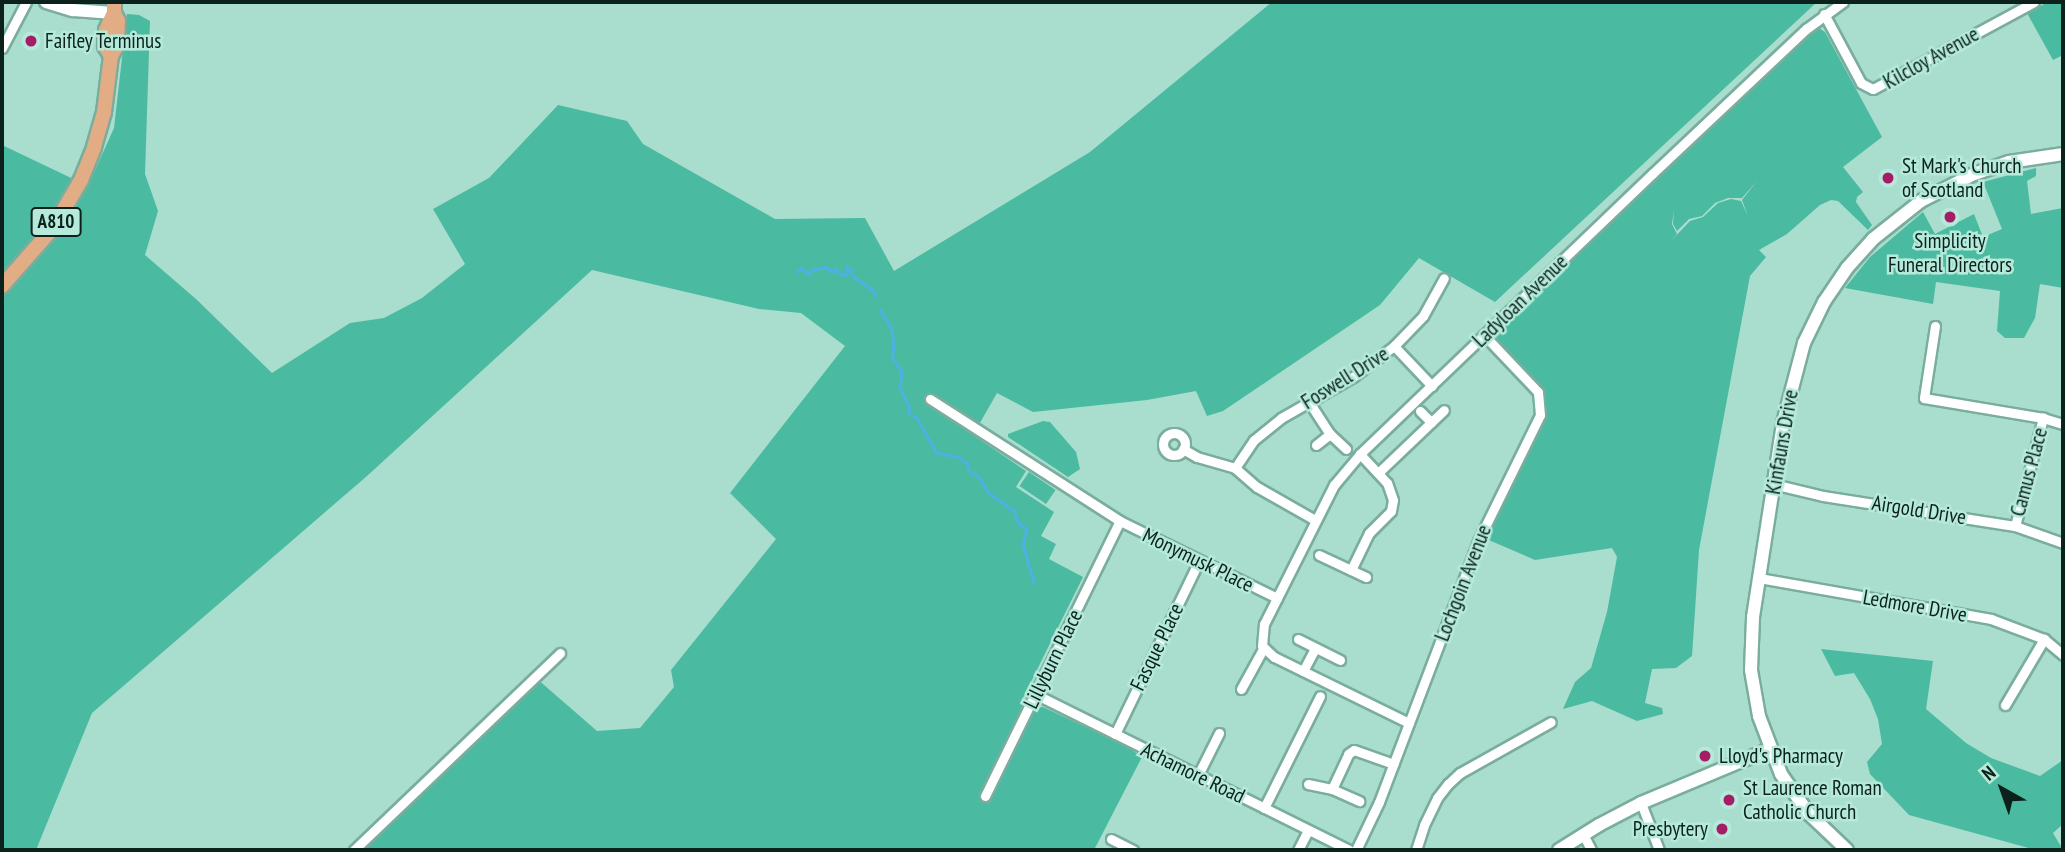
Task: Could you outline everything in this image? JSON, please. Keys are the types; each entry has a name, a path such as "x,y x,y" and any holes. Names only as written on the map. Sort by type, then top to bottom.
{"main road":[{"path":"106,30 114,7"},
{"name":"A810","path":"2,286 53,228 80,180 104,112 111,56 117,46 118,20 114,7"},
{"name":"A810","path":"106,30 105,47 111,56"}],"street":[{"path":"2,48 26,2"},
{"path":"46,2 92,12 114,7"},
{"name":"Ladyloan Avenue","path":"1241,689 1263,648 1261,632 1315,520 1334,485 1360,454 1824,13 1843,2"},
{"name":"Kilcloy Avenue","path":"1824,13 1861,83 1873,89 2034,2"},
{"path":"92,12 106,30"},
{"name":"Kinfauns Drive","path":"1847,850 1809,814 1786,781 1770,749 1759,716 1751,670 1750,643 1773,484 1790,389 1804,343 1824,302 1847,268 1898,218 1953,183 2009,162 2063,154"},
{"name":"Foswell Drive","path":"1235,468 1249,447 1266,429 1353,377 1394,346 1429,308 1444,278"},
{"path":"1935,326 1924,398 2043,418 2063,424"},
{"name":"Lochgoin Avenue","path":"1356,850 1394,764 1478,541 1535,427 1541,407 1534,386 1484,335"},
{"path":"1394,346 1432,386"},
{"name":"Monymusk Place","path":"930,399 1120,521 1277,598"},
{"path":"1310,402 1330,433 1346,449"},
{"path":"1378,474 1444,410"},
{"path":"1420,411 1431,422"},
{"name":"Camus Place","path":"2015,526 2043,418"},
{"path":"1316,445 1330,433"},
{"path":"1183,449 1197,457 1235,468 1257,488 1315,520"},
{"path":"1351,570 1369,533 1391,511 1392,494 1360,454"},
{"name":"Airgold Drive","path":"1773,484 1823,496 2015,526 2063,543"},
{"name":"Lillyburn Place","path":"985,796 1037,695 1120,521"},
{"path":"1319,555 1366,577"},
{"name":"Fasque Place","path":"1115,734 1199,561"},
{"name":"Ledmore Drive","path":"1759,578 1991,619 2044,639 2063,655"},
{"path":"1298,639 1340,660"},
{"path":"2005,705 2044,639"},
{"path":"1263,648 1303,671 1409,723"},
{"path":"1303,671 1315,648"},
{"path":"354,850 560,653"},
{"name":"Achamore Road","path":"1037,695 1349,850"},
{"path":"1264,808 1320,696"},
{"path":"1416,850 1437,798 1448,784 1460,773 1551,722"},
{"path":"1198,775 1219,733"},
{"path":"1559,850 1641,803 1770,749"},
{"path":"1332,789 1348,754 1354,750 1394,764"},
{"path":"1308,783 1332,789 1359,801"},
{"path":"1641,803 1659,850"},
{"path":"1298,850 1308,830"},
{"path":"1583,834 1591,850"},
{"path":"1111,839 1133,850"}],"green space":[{"path":"1272,2 1817,2 1495,302 1419,258 1380,305 1223,411 1207,416 1196,391 1147,400 1033,412 997,393 973,435 1026,471 1016,487 1054,512 1041,536 1056,544 1049,559 1083,577 1022,700 1126,746 1142,757 1094,850 354,850 536,678 597,731 640,728 674,687 671,670 776,539 730,493 845,346 801,313 759,309 592,270 367,476 92,713 36,850 2,850 2,145 88,186 114,128 127,14 139,15 150,21 145,174 158,211 145,255 196,299 272,373 350,323 384,318 422,298 465,264 433,209 489,178 558,105 627,121 643,144 775,219 865,218 894,271 1090,152"},
{"path":"2048,2 2063,2 2063,55 2053,60 2027,13"},
{"path":"1816,26 1825,32 1882,137 1843,167 1863,192 1856,202 1872,225 1868,230 1838,201 1831,200 1820,205 1787,234 1759,250 1766,257 1750,276 1699,550 1692,656 1676,668 1652,669 1645,703 1662,708 1663,714 1637,721 1592,701 1563,709 1575,682 1591,668 1607,612 1617,557 1612,548 1535,560 1484,538 1545,415 1543,391 1497,342 1496,332","holes":["1757,181 1742,200 1748,216 1741,201 1731,199 1718,203 1703,217 1690,221 1670,242 1677,234 1672,224 1674,210 1673,224 1677,231 1689,219 1702,216 1715,203 1728,198 1742,198"]},
{"path":"2036,168 2036,176 2027,181 2031,214 2063,208 2063,288 2040,284 2035,318 2024,338 2005,338 1997,331 2000,291 1936,282 1933,304 1845,288 1870,257 1923,212 1935,234 1974,214 1983,237 2002,229 1983,182"},
{"path":"1043,421 1050,422 1076,452 1080,469 1068,477 1008,437 1008,434"},
{"path":"1029,472 1056,490 1046,504 1019,486"},
{"path":"1821,649 1933,661 1926,709 1966,743 1991,758 2040,776 2063,760 2063,824 2053,833 2063,850 2036,850 1909,815 1870,774 1867,762 1882,744 1878,719 1870,699 1854,673 1835,676"}],"waterway":[{"path":"797,272 801,268 809,274 811,270 827,267 842,275 847,274 846,267 851,269 853,276 873,290 876,296"},
{"path":"880,309 892,329 892,357 902,372 900,387 910,408 908,413 917,418 937,453 959,457 967,463 969,470 980,478 988,492 1014,511 1018,522 1027,529 1023,544 1034,582"},
{"path":"877,850 885,850"}],"place":[{"name":"Faifley Terminus","path":"31,41"},
{"name":"St Mark's Church of Scotland","path":"1888,178"},
{"name":"Simplicity Funeral Directors","path":"1950,217"},
{"name":"Lloyd's Pharmacy","path":"1705,756"},
{"name":"St Laurence Roman Catholic Church","path":"1729,800"},
{"name":"Presbytery","path":"1722,829"}]}
